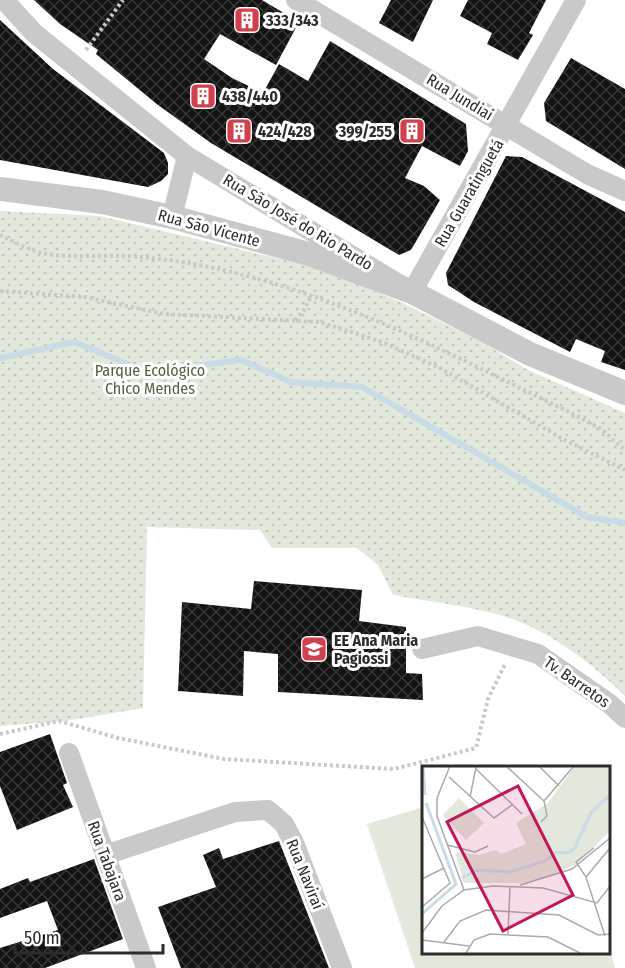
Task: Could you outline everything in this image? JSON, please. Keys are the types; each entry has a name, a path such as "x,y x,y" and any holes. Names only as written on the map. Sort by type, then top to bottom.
{"street":[{"name":"Rua São José do Rio Pardo","path":"4,0 34,33 187,156 412,292 530,354 625,393"},
{"name":"Rua Jundiai","path":"296,0 588,174 625,191"},
{"name":"Rua Guaratinguetá","path":"412,292 508,125 576,0"},
{"path":"172,217 187,156"},
{"name":"Rua São Vicente","path":"0,189 102,202 172,217 309,254 412,292"},
{"name":"Tv. Barretos","path":"422,649 478,636 538,654 610,704 625,718"},
{"name":"Rua Tabajara","path":"69,753 146,968"},
{"name":"Rua Naviraí","path":"105,855 235,812 268,810 284,824 295,845 342,968"}],"path":[{"path":"74,65 123,0"},
{"path":"0,235 29,249 47,254 127,256 179,262 214,268 312,294 387,324 579,417 601,429 625,450"},
{"path":"0,291 84,297 164,314 320,322 382,342 440,368 561,438 625,470"},
{"path":"295,320 304,310 312,294"},
{"path":"0,734 59,721 118,738 224,759 394,769 476,748 488,699 513,647"}],"green space":[{"name":"Parque Ecológico Chico Mendes","path":"0,211 100,216 326,270 403,303 484,343 526,369 625,413 625,696 574,652 530,626 487,612 393,595 378,565 357,548 272,548 260,530 147,527 143,708 66,721 0,726"},
{"path":"422,808 422,953 610,951 615,968 415,968 367,824"}],"building":[{"path":"34,0 262,0 299,22 276,65 220,34 204,59 232,78 263,93 279,64 308,81 330,41 466,124 468,151 460,166 422,146 405,178 424,186 440,200 411,250 399,255 211,143 158,105 96,54 98,50 60,24"},
{"path":"391,0 433,0 413,42 379,23"},
{"path":"468,0 546,0 529,33 533,35 518,60 487,44 492,33 460,16"},
{"path":"0,20 53,69 164,153 168,163 168,174 161,181 148,187 0,160"},
{"path":"571,58 625,89 625,169 546,121 544,103"},
{"path":"506,156 522,157 625,212 625,370 601,362 605,351 576,339 570,352 474,302 448,285 446,273"},
{"path":"254,581 362,590 359,621 406,627 406,673 422,674 423,700 278,692 278,654 244,651 243,696 178,691 182,602 251,609"},
{"path":"50,734 67,783 63,785 73,807 17,830 0,786 0,752"},
{"path":"279,841 329,968 181,968 158,907 216,887 203,855 219,848 223,859"},
{"path":"94,859 123,939 45,968 0,968 0,948 58,930 47,901 0,918 0,889 28,878 30,882"}],"waterway":[{"path":"0,358 74,342 148,372 241,360 291,382 362,387 587,517 625,523"}],"place":[{"name":"333/343","path":"247,20"},
{"name":"438/440","path":"203,96"},
{"name":"424/428","path":"239,131"},
{"name":"399/255","path":"412,131"},
{"name":"EE Ana Maria Pagiossi","path":"314,649"}]}
